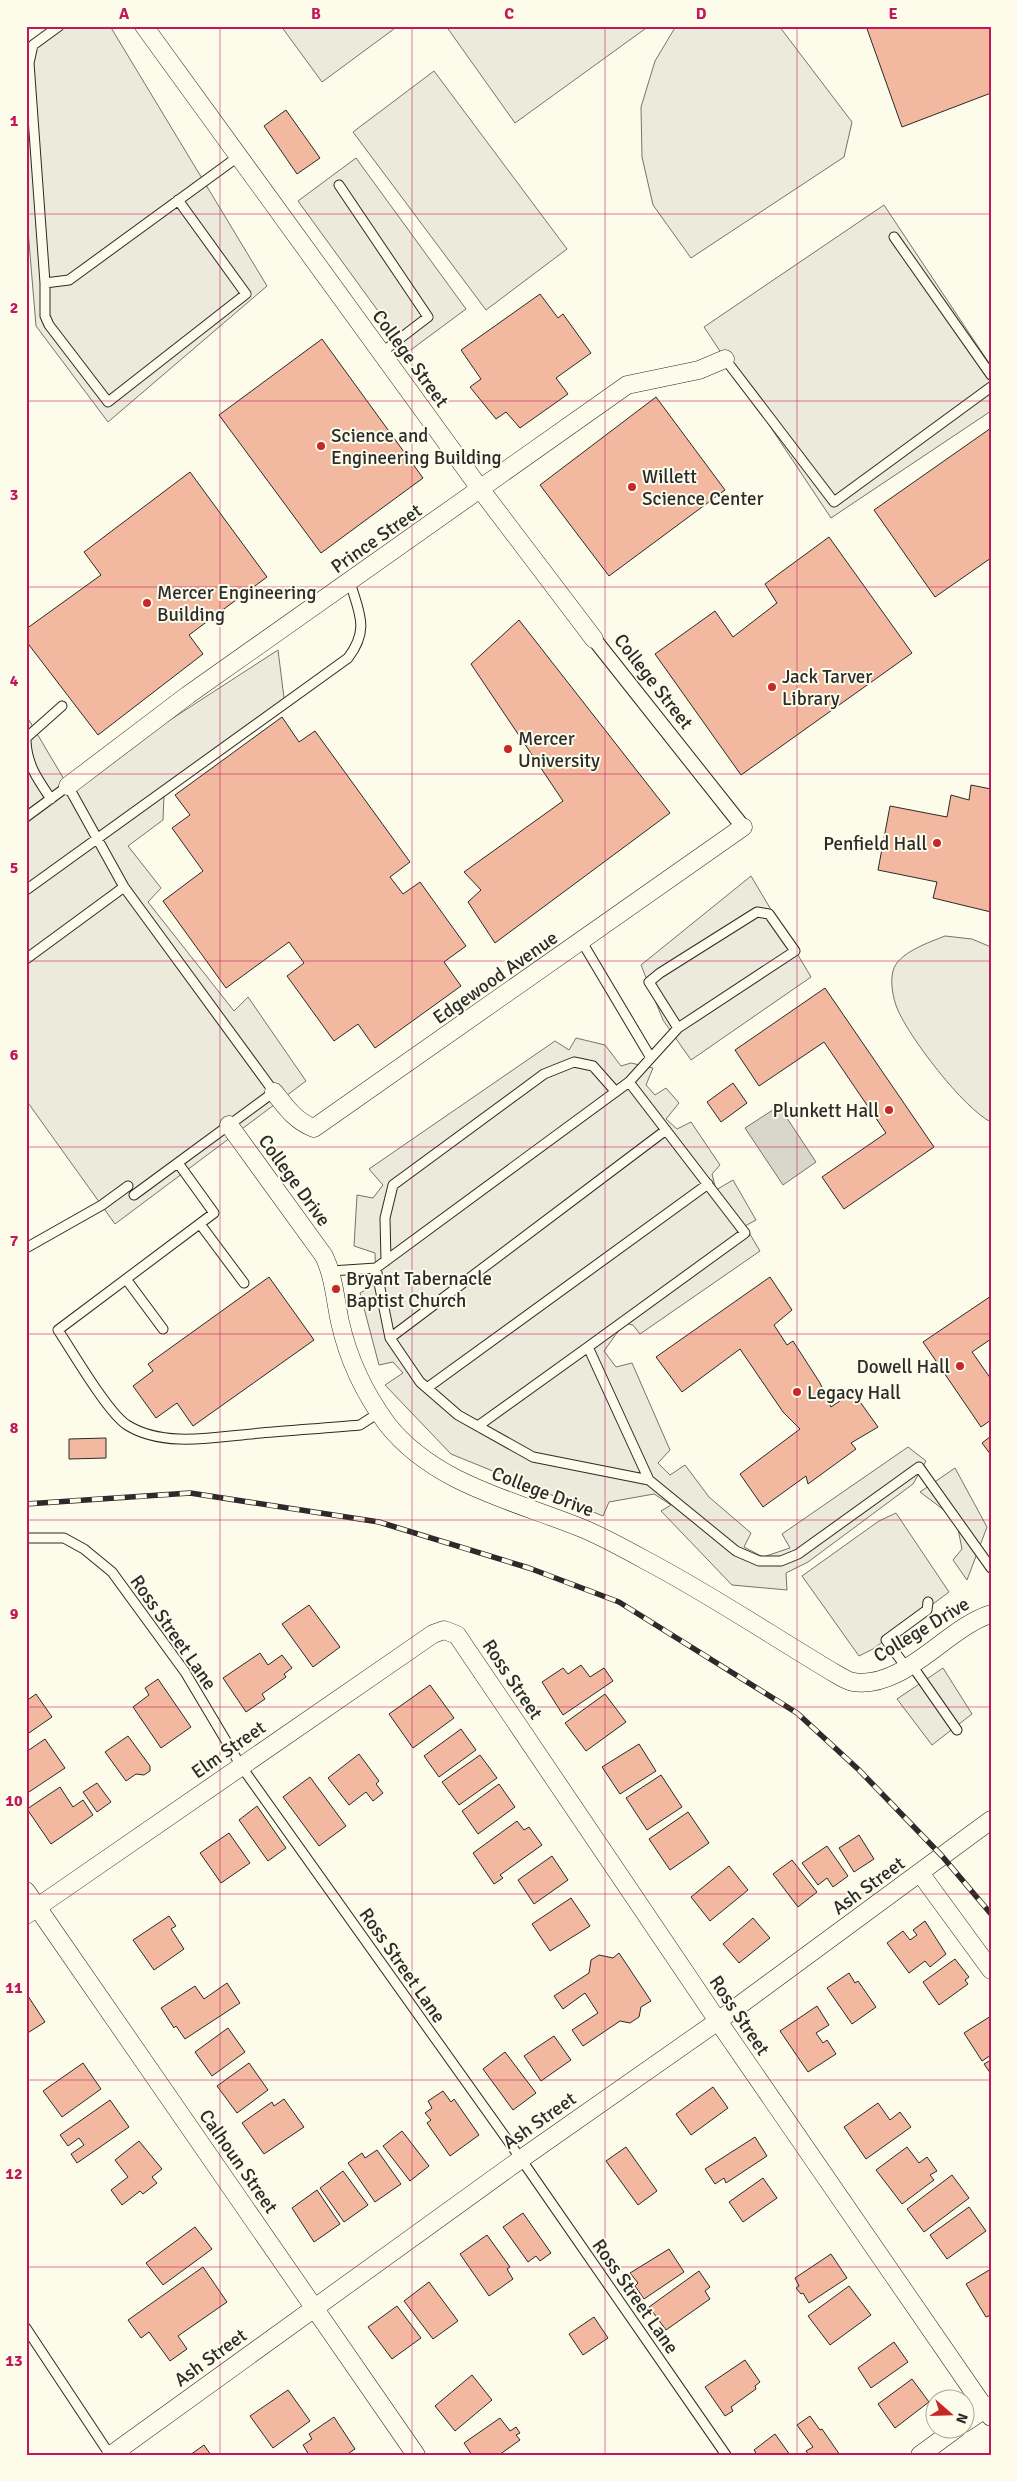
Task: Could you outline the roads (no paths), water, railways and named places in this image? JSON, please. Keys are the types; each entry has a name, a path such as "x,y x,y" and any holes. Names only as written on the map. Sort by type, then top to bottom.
{"street":[{"name":"College Street","path":"144,26 481,490 594,639 743,828"},
{"name":"Prince Street","path":"68,786 188,695 481,490 627,385 699,370 725,359"},
{"name":"Edgewood Avenue","path":"274,1092 293,1116 314,1128 743,828"},
{"name":"College Drive","path":"229,1126 324,1256 331,1271 340,1323 350,1357 365,1389 388,1425 422,1458 454,1480 586,1530 646,1560 836,1674 853,1682 871,1682 889,1677 971,1624 991,1614"},
{"name":"Elm Street","path":"32,1911 433,1634 444,1630 457,1634"},
{"name":"Ross Street","path":"457,1634 718,2021 989,2410"},
{"name":"Ash Street","path":"110,2455 314,2306 718,2021 920,1872 989,1826"},
{"path":"920,1872 991,1970"},
{"name":"Calhoun Street","path":"26,1891 32,1911 314,2306 416,2455"},
{"path":"974,2418 989,2410"},
{"path":"920,2455 943,2438"}],"lane":[{"path":"59,26 33,45 29,63 45,284 45,316 49,325 108,402 246,294 178,200"},
{"path":"45,284 69,280 239,156"},
{"path":"339,185 428,317 381,353"},
{"path":"894,237 991,375"},
{"path":"725,359 834,502 991,387"},
{"path":"26,890 98,840 348,658 361,636 362,624 350,582"},
{"path":"51,799 33,771 27,756 26,740 62,706"},
{"path":"26,818 68,786 124,887 274,1092 134,1195"},
{"path":"27,956 124,887"},
{"path":"331,1271 376,1268 629,1082 678,1028 795,951 769,914 756,912 660,973 649,982 678,1028"},
{"path":"582,942 651,1058"},
{"path":"386,1261 385,1218 393,1185 544,1074 574,1062 592,1066 616,1092"},
{"path":"478,1426 746,1233 629,1082"},
{"path":"390,1338 666,1130"},
{"path":"178,1163 214,1213 58,1330 110,1408 126,1424 159,1436 188,1439 360,1425 380,1412"},
{"path":"428,1388 708,1184"},
{"path":"26,1248 102,1205 128,1186"},
{"path":"200,1224 244,1283"},
{"path":"376,1268 390,1338 420,1382 458,1415 533,1457 649,1480"},
{"path":"126,1279 163,1329"},
{"path":"588,1347 649,1480 736,1551 759,1561 781,1561 798,1554 919,1468 991,1568"},
{"name":"Ross Street Lane","path":"26,1538 64,1538 84,1548 112,1572 185,1672 241,1766 521,2159 726,2455"},
{"path":"928,1602 927,1610 886,1640 957,1730"},
{"path":"26,2328 110,2455"}],"railway":[{"path":"26,1504 190,1493 379,1522 529,1568 619,1602 797,1713 859,1770 942,1856 991,1914"}],"place":[{"name":"Science and Engineering Building","path":"321,446"},
{"name":"Willett Science Center","path":"632,487"},
{"name":"Mercer Engineering Building","path":"147,603"},
{"name":"Jack Tarver Library","path":"772,687"},
{"name":"Mercer University","path":"508,749"},
{"name":"Penfield Hall","path":"937,843"},
{"name":"Plunkett Hall","path":"889,1110"},
{"name":"Bryant Tabernacle Baptist Church","path":"336,1289"},
{"name":"Dowell Hall","path":"960,1366"},
{"name":"Legacy Hall","path":"797,1392"}]}
